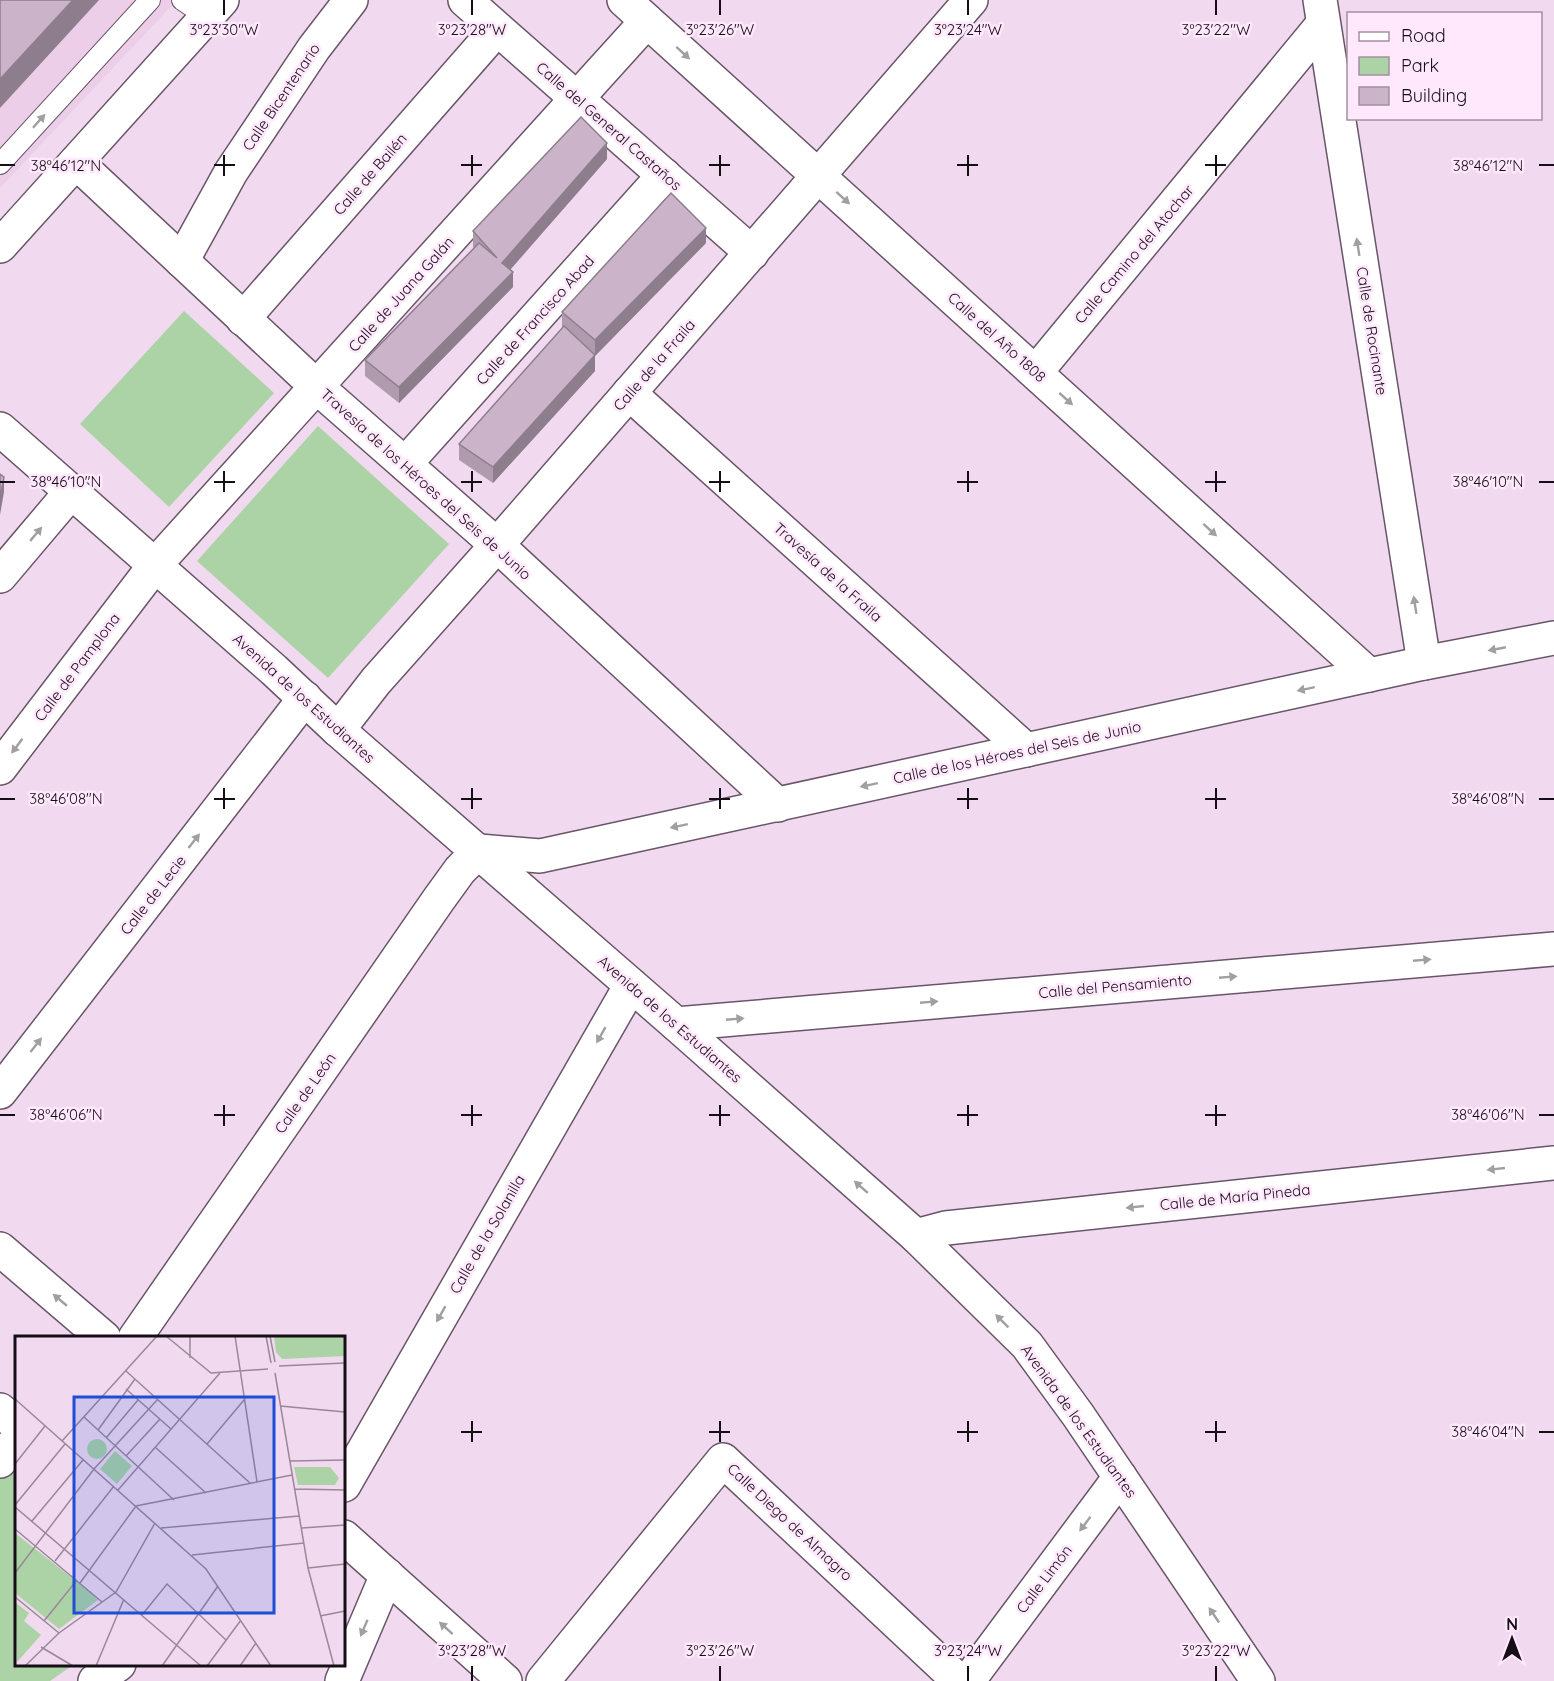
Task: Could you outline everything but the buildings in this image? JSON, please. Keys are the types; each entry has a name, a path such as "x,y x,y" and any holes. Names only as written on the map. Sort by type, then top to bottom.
{"street":[{"name":"Calle Bicentenario","path":"182,261 231,172 314,48 351,0"},
{"name":"Calle del General Castaños","path":"465,0 752,253"},
{"name":"Calle de la Fraila","path":"338,730 376,681 497,546 971,0"},
{"path":"0,246 76,162 204,6"},
{"name":"Calle del Año 1808","path":"636,11 1369,675"},
{"name":"Calle de Juana Galán","path":"155,566 577,99 636,11"},
{"name":"Calle Camino del Atochar","path":"1035,372 1322,12"},
{"name":"Calle de Rocinante","path":"1322,12 1424,663"},
{"name":"Calle de Bailén","path":"243,319 497,28"},
{"name":"Travesía de los Héroes del Seis de Junio","path":"76,162 317,387 497,546 778,805"},
{"name":"Calle de Francisco Abad","path":"405,464 664,175"},
{"name":"Travesía de la Fraila","path":"630,393 1026,750"},
{"name":"Avenida de los Estudiantes","path":"0,429 305,698 338,730 479,851 916,1236 1027,1345 1120,1477 1258,1681"},
{"path":"0,576 71,492"},
{"name":"Calle de Pamplona","path":"0,768 155,566"},
{"name":"Calle de los Héroes del Seis de Junio","path":"479,851 540,856 1424,663 1554,638"},
{"name":"Calle de Lecie","path":"0,1092 305,698"},
{"name":"Calle de León","path":"136,1336 439,899 460,870 479,851"},
{"name":"Calle del Pensamiento","path":"676,1024 1554,949"},
{"name":"Calle de la Solanilla","path":"345,1483 631,985"},
{"name":"Calle de María Pineda","path":"916,1236 946,1228 1554,1163"},
{"path":"0,1249 102,1336"},
{"path":"0,1410 15,1423"},
{"path":"0,1461 15,1442"},
{"name":"Calle Diego de Almagro","path":"543,1681 723,1460 959,1681"},
{"name":"Calle Limón","path":"968,1681 1120,1477"},
{"path":"345,1538 505,1681"},
{"path":"342,1681 387,1575"},
{"path":"95,1681 117,1666"}],"lane":[{"path":"0,164 150,0"}],"shaded area":[{"path":"0,0 177,0 0,188"}],"green space":[{"path":"184,311 274,393 169,507 80,424"},
{"path":"318,426 449,544 328,678 197,561"},
{"path":"0,1427 15,1439 15,1666 72,1666 50,1681 0,1681"}]}
